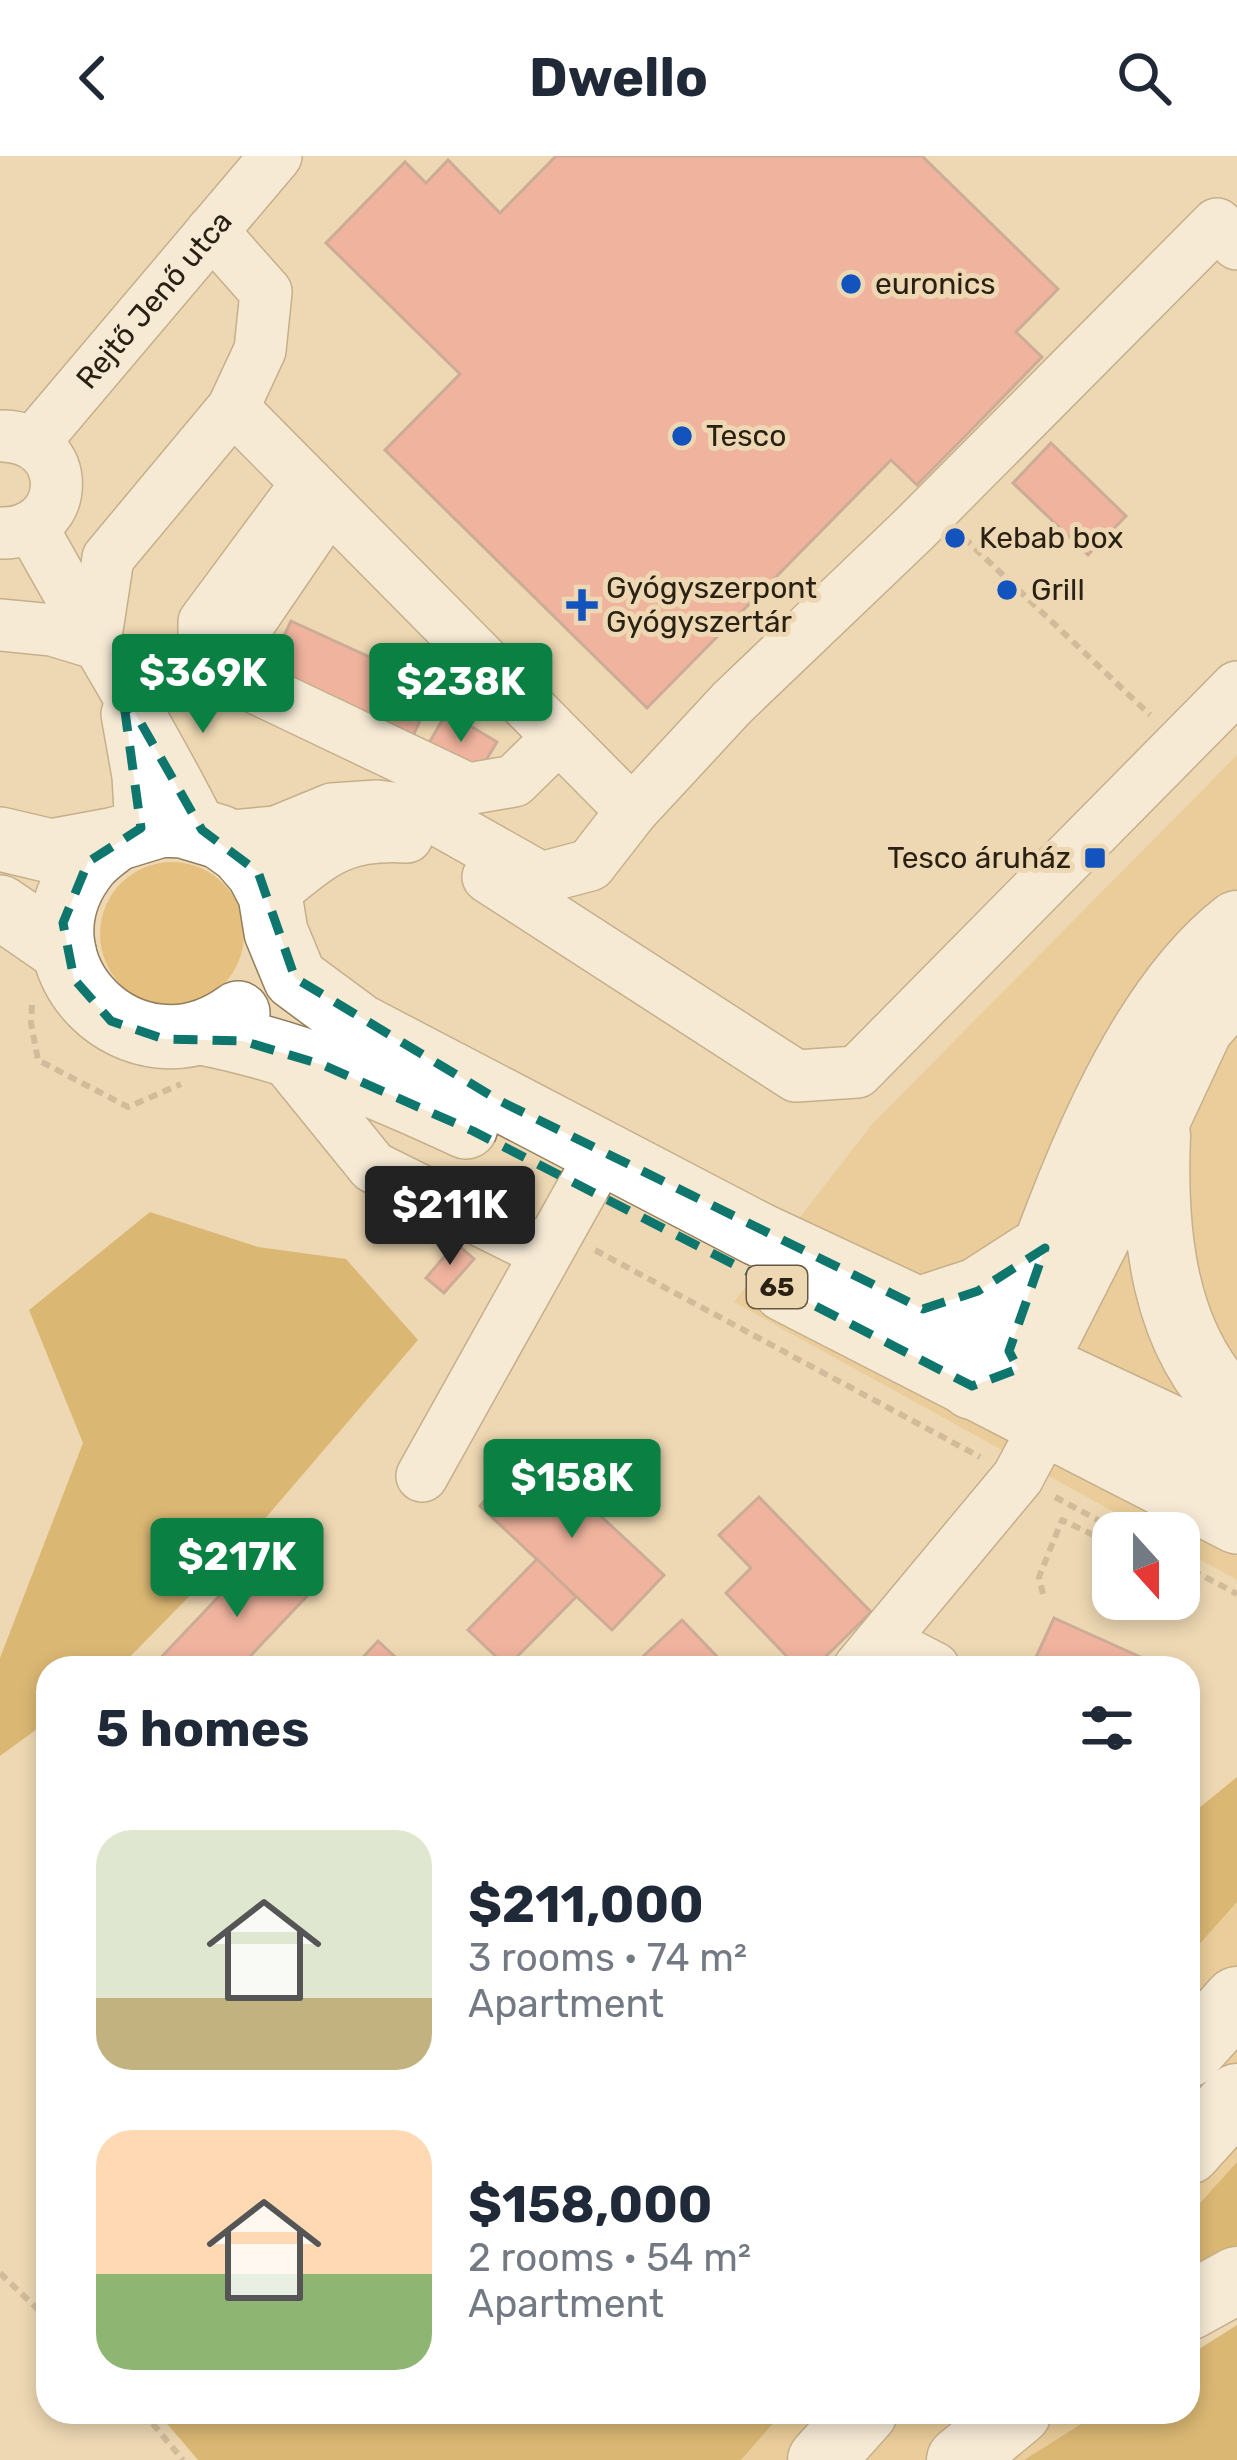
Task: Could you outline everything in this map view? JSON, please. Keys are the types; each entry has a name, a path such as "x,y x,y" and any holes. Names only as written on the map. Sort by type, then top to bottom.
{"highway":[{"path":"1016,1395 1045,1248 1103,1106 1181,981 1237,924"},
{"path":"1016,1395 1157,1120 1199,1027 1237,984"},
{"path":"1157,1120 1160,1248 1174,1310 1199,1359 1237,1410"},
{"path":"923,1309 978,1291 1045,1248"},
{"path":"1200,2041 1237,2000"},
{"path":"1200,2138 1237,2097"},
{"path":"1200,2300 1237,2280"},
{"path":"821,2460 853,2424"},
{"path":"909,2460 941,2424"},
{"path":"960,2460 1004,2424"}],"main road":[{"path":"0,839 51,851 170,834"},
{"path":"49,970 71,890 88,862 170,834"},
{"name":"65","path":"170,834 250,862 295,978 360,1026 572,1206 758,1234 923,1309 1016,1395 1105,1398 1237,1457"},
{"name":"65","path":"0,907 49,970 74,979 90,1003 111,1021 164,1039 202,1033 278,1050 390,1091 572,1206 1016,1395 1237,1522"},
{"path":"202,1033 226,1022 257,992 271,963 273,914"}],"street":[{"name":"Rejtő Jenő utca","path":"17,439 276,156"},
{"path":"17,439 47,454 57,486 54,502 16,530 160,747 170,834 276,832 332,809 377,806 424,812 541,878 590,865 632,811 732,703 1217,224 1237,244"},
{"path":"95,643 108,558 233,408 260,350 266,292 212,231"},
{"path":"233,408 632,811"},
{"path":"318,494 204,622 204,644 252,686 467,790 514,781 558,738"},
{"path":"0,626 52,630 95,643"},
{"path":"273,914 325,853 360,837 405,836 448,851 796,1076 857,1072 1237,687"},
{"path":"422,1475 572,1206"},
{"path":"871,1655 1016,1395"}],"path":[{"path":"933,508 1181,744"},
{"path":"49,970 31,1023 38,1060 66,1076"},
{"path":"572,1206 1016,1395 1101,1512"},
{"path":"1043,1594 1039,1577 1062,1520 1092,1534"},
{"path":"1200,1574 1237,1594"},
{"path":"0,2273 36,2308"},
{"path":"153,2424 183,2460"}],"highlighted area":[{"path":"122,690 202,830 258,872 295,978 500,1101 923,1309 978,1291 1045,1248 1009,1351 1018,1369 972,1386 473,1131 323,1065 243,1041 164,1039 111,1021 74,979 63,923 88,862 141,828"}],"shaded area":[{"path":"1237,755 1237,1580 1200,1560 1200,1512 1114,1512 734,1302 873,1123"},
{"path":"172,862 200,867 223,883 239,906 244,934 239,962 223,985 200,1001 172,1006 144,1001 121,985 105,962 100,934 105,906 121,883 144,867"},
{"path":"150,1212 258,1247 346,1259 418,1340 263,1521 131,1656 36,1656 36,1730 0,1756 0,1658 83,1443 29,1310"},
{"path":"1237,1777 1237,1902 1200,1944 1200,1807"},
{"path":"1237,1902 1237,2162 1200,2203 1200,1944"},
{"path":"1237,2162 1237,2252 1200,2266 1200,2203"},
{"path":"1237,2325 1237,2460 1024,2460 1081,2424 1200,2424 1200,2348"},
{"path":"167,2424 772,2424 741,2460 198,2460"},
{"path":"772,2424 1081,2424 1024,2460 741,2460"}],"building":[{"name":"Tesco","path":"556,156 922,156 1058,289 1016,332 1042,357 980,421 917,485 891,460 647,708 385,450 460,374 326,243 405,162 426,183 448,160 500,213"},
{"path":"1051,443 1126,516 1088,555 1013,483"},
{"path":"291,621 435,687 409,745 264,678"},
{"path":"447,712 497,742 475,778 426,748"},
{"path":"456,1243 474,1259 444,1293 426,1278"},
{"path":"531,1451 664,1575 612,1630 480,1506"},
{"path":"759,1497 871,1612 826,1656 786,1656 726,1593 751,1568 719,1535"},
{"path":"261,1552 307,1596 250,1656 162,1656"},
{"path":"537,1559 576,1597 518,1656 495,1656 468,1630"},
{"path":"1054,1618 1138,1656 1037,1656"},
{"path":"682,1620 716,1656 643,1656"},
{"path":"378,1641 394,1656 364,1656"}],"place":[{"name":"euronics","path":"851,284"},
{"name":"Tesco","path":"682,436"},
{"name":"Kebab box","path":"955,538"},
{"name":"Grill","path":"1007,590"},
{"name":"Gyógyszerpont Gyógyszertár","path":"582,605"},
{"name":"Tesco áruház","path":"1095,858"}]}
